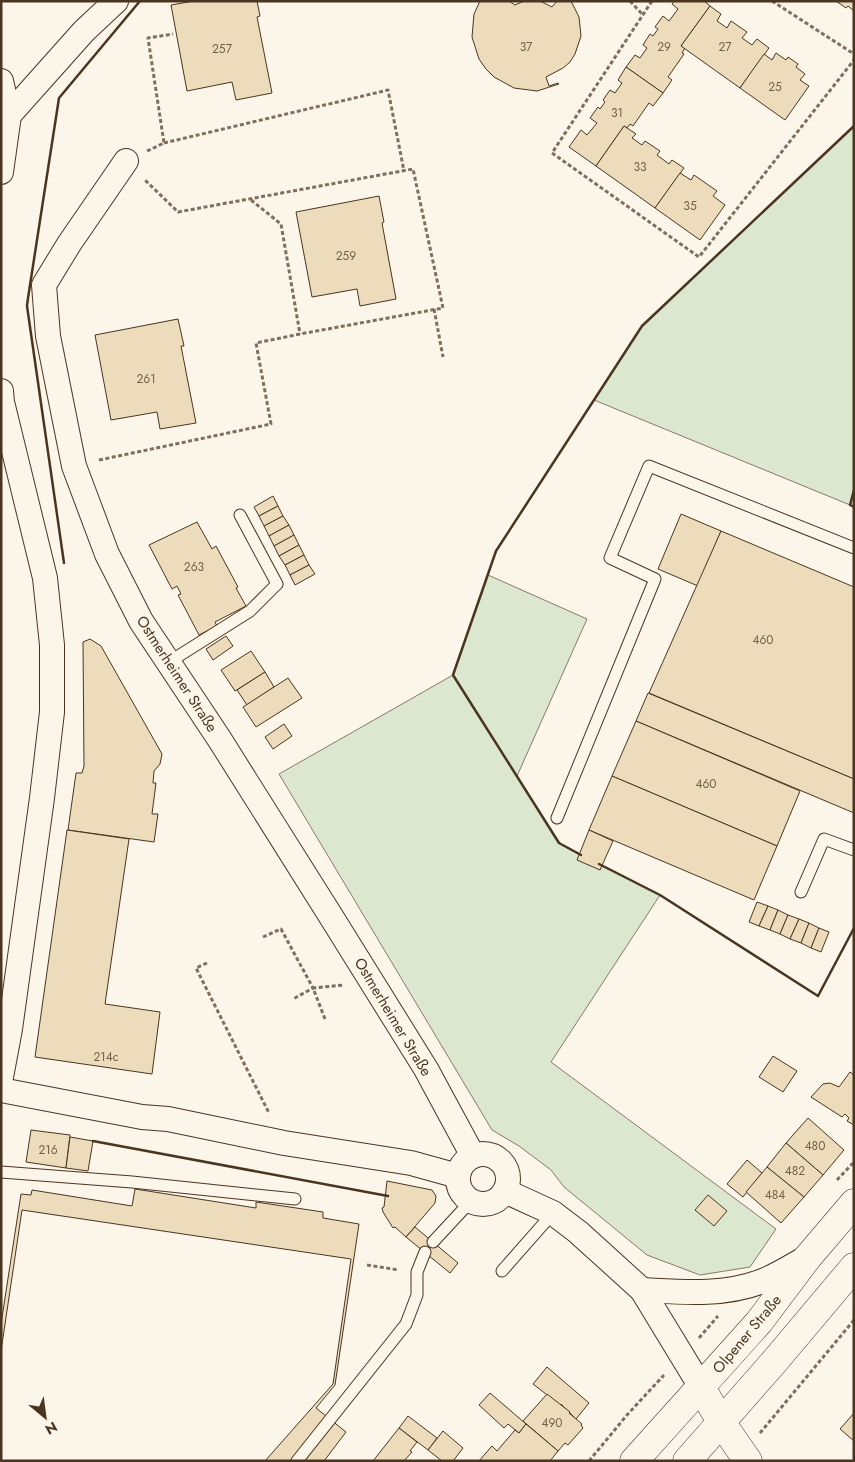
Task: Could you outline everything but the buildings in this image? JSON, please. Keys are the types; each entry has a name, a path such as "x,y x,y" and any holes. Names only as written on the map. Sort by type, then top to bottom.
{"main road":[{"name":"Olpener Straße","path":"634,1461 759,1322 808,1257 854,1202"},
{"path":"687,1461 854,1267"},
{"path":"701,1387 745,1458"}],"street":[{"path":"9,115 84,30 116,1"},
{"path":"1,82 9,115 1,172"},
{"name":"Ostmerheimer Straße","path":"126,160 69,244 44,285 48,336 74,466 107,554 142,621 220,740 426,1069 473,1156"},
{"path":"1,1077 42,798 52,712 52,645 45,578 2,399"},
{"path":"1,1090 142,1117 168,1119 284,1143 412,1163 458,1176"},
{"path":"488,1154 502,1162 508,1176 505,1191 494,1202 478,1204 471,1201 460,1190 458,1176 461,1167 473,1156 488,1154"},
{"path":"505,1191 553,1213 578,1232 642,1290 701,1387"},
{"path":"642,1290 694,1293 741,1288 762,1282 808,1257"}],"lane":[{"path":"557,818 655,579 610,558 649,466 854,548"},
{"path":"169,662 250,611 277,584 240,514"},
{"path":"801,892 824,839 854,850"},
{"path":"1,1172 132,1182 295,1199"},
{"path":"433,1242 471,1201"},
{"path":"502,1271 553,1213"},
{"path":"297,1461 406,1324 417,1295 417,1272 425,1252"}],"path":[{"path":"630,1 643,14"},
{"path":"652,1 552,153 699,257 854,60"},
{"path":"772,1 854,54"},
{"path":"164,143 148,38 173,34"},
{"path":"74,466 271,424 256,343 443,308 413,169 404,171 250,200 178,212 126,160 164,143 388,90 404,171"},
{"path":"250,200 282,224 300,334"},
{"path":"434,309 442,356"},
{"path":"263,937 280,929 313,988 325,1019"},
{"path":"207,963 196,968 284,1143"},
{"path":"293,999 313,988 345,984 366,974"},
{"path":"367,1265 417,1272"},
{"path":"745,1458 854,1320"}],"green space":[{"path":"854,126 854,490 850,505 594,400 642,326"},
{"path":"488,575 587,619 517,776 559,843 660,895 551,1062 776,1229 750,1267 700,1275 647,1255 564,1187 551,1170 519,1146 492,1130 279,774 453,675"}],"wall":[{"path":"64,563 27,306 28,298 59,98 140,1"},
{"path":"581,855 559,843 453,675 496,551 642,326 854,126"},
{"path":"854,490 850,505 854,507"},
{"path":"599,864 660,895 818,996 854,928"},
{"path":"93,1141 388,1196"}]}
